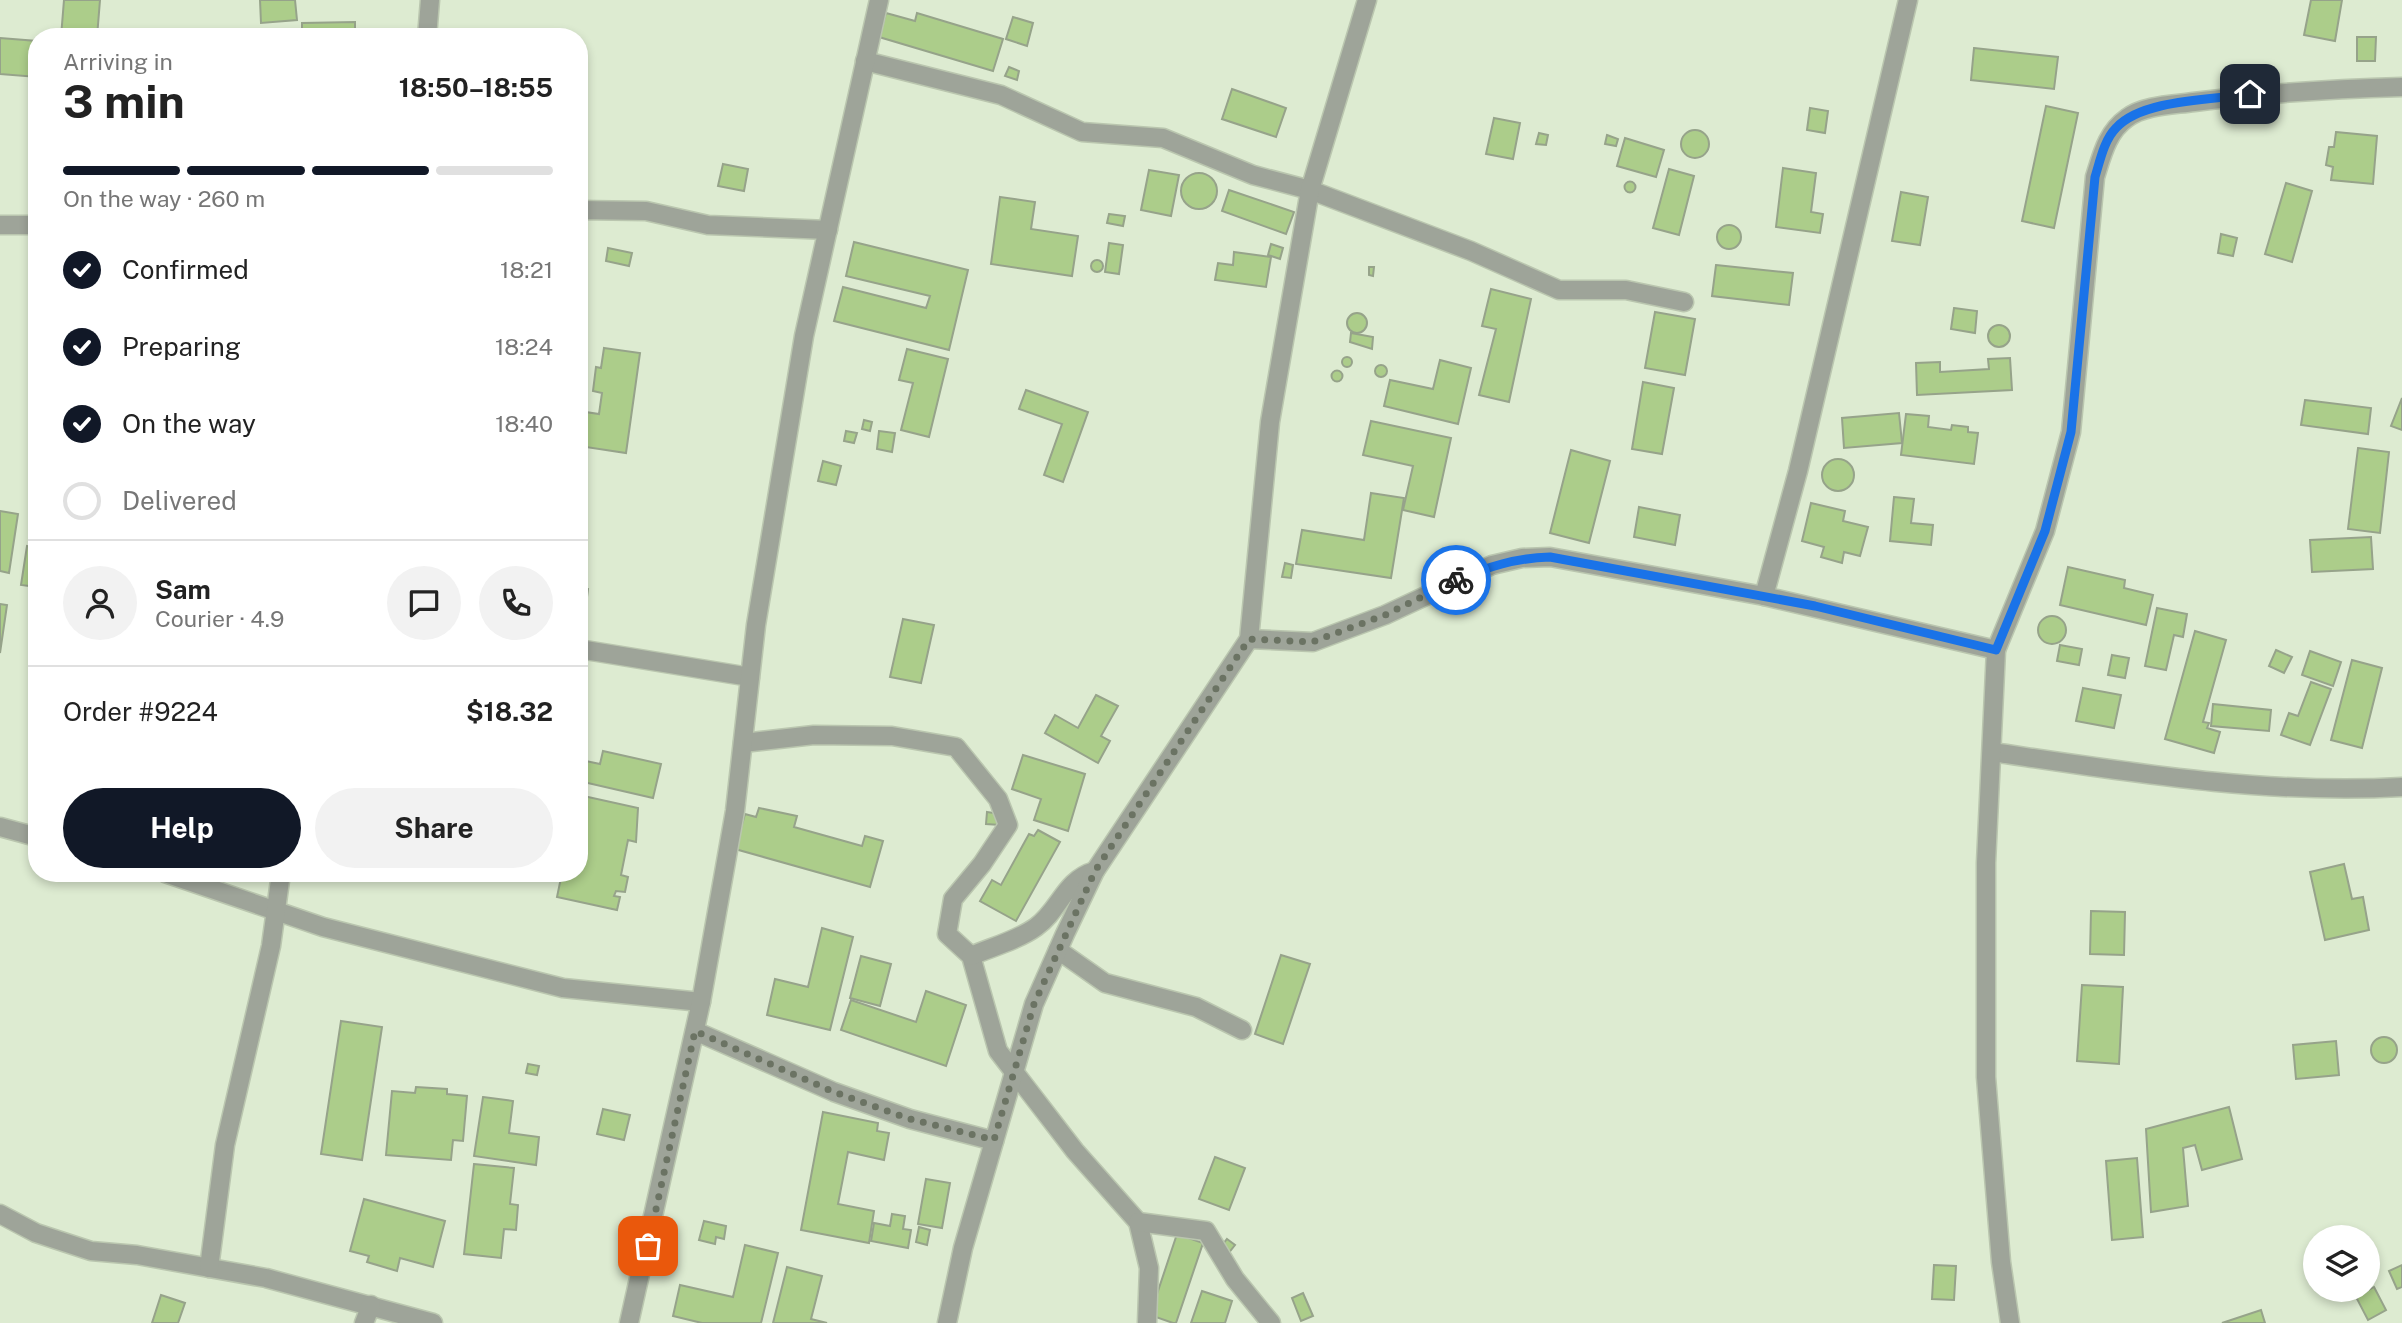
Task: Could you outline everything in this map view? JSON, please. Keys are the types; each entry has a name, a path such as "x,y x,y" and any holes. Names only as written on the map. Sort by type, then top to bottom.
{"street":[{"path":"428,28 430,0"},
{"path":"629,1323 695,1031 735,811 750,677 804,336 879,0"},
{"path":"947,1323 963,1248 1034,1004 1095,871 1249,639 1270,422 1297,280 1310,190 1367,0"},
{"path":"1764,596 1798,471 1908,0"},
{"path":"866,61 1001,95 1082,132 1163,138 1253,175 1310,190 1471,251 1559,290 1626,290 1684,302"},
{"path":"2010,1323 2001,1262 1986,1077 1986,863 1996,650 2045,531 2071,432 2095,177 2114,129 2129,116 2156,107 2274,91 2402,87"},
{"path":"588,211 646,211 708,225 828,230"},
{"path":"0,225 28,225"},
{"path":"1249,639 1312,642 1385,615 1492,565 1522,558 1550,557 1764,596 1996,650"},
{"path":"588,650 750,677"},
{"path":"743,743 814,735 892,736 956,747 999,799 1008,825 982,864 953,899 947,934 971,956 998,1051 1015,1069 1075,1151 1138,1222 1149,1268 1147,1323"},
{"path":"1992,752 2164,777 2364,789 2402,787"},
{"path":"0,827 28,835"},
{"path":"971,956 1038,926 1070,885 1082,875 1095,871"},
{"path":"191,882 273,912 563,988 701,1002"},
{"path":"209,1268 225,1144 271,946 273,912 279,882"},
{"path":"1058,950 1105,982 1196,1007 1242,1030"},
{"path":"695,1031 834,1092 910,1119 994,1140"},
{"path":"0,1214 36,1233 91,1251 266,1278 433,1323"},
{"path":"1138,1222 1206,1231 1235,1279 1271,1323"},
{"path":"364,1323 371,1305"}],"building":[{"path":"64,0 100,0 98,28 62,28"},
{"path":"260,0 295,0 297,20 261,23"},
{"path":"2311,0 2342,0 2335,41 2304,35"},
{"path":"886,13 915,21 917,13 1003,39 993,71 879,37"},
{"path":"1013,17 1033,23 1027,46 1006,39"},
{"path":"355,22 355,28 302,28 302,23"},
{"path":"2357,37 2376,37 2375,61 2357,61"},
{"path":"0,38 28,40 28,76 0,74"},
{"path":"1974,48 2058,57 2054,89 1971,80"},
{"path":"1009,67 1019,71 1017,80 1005,76"},
{"path":"1232,89 1286,108 1276,137 1222,119"},
{"path":"2046,106 2078,113 2054,228 2022,221"},
{"path":"1810,108 1828,111 1825,133 1807,130"},
{"path":"1494,118 1520,123 1513,159 1486,154"},
{"path":"1695,130 1705,134 1709,144 1705,154 1695,158 1685,154 1681,144 1685,134"},
{"path":"2336,132 2377,136 2373,184 2331,180 2333,167 2326,165 2329,147 2334,147"},
{"path":"1539,133 1548,135 1546,145 1536,144"},
{"path":"1607,135 1618,139 1616,146 1605,144"},
{"path":"1625,138 1664,150 1656,177 1617,166"},
{"path":"723,164 748,169 744,191 718,186"},
{"path":"1783,168 1816,173 1811,212 1823,214 1820,233 1776,227"},
{"path":"1669,169 1694,176 1679,235 1653,228"},
{"path":"1149,170 1179,175 1171,216 1141,210"},
{"path":"1199,173 1212,178 1217,191 1212,204 1199,209 1186,204 1181,191 1186,178"},
{"path":"1630,182 1634,183 1634,191 1630,192 1626,191 1625,187 1626,183"},
{"path":"2286,183 2312,191 2292,262 2265,254"},
{"path":"1229,190 1294,212 1286,234 1222,211"},
{"path":"1901,192 1928,197 1920,245 1892,241"},
{"path":"1000,197 1035,202 1031,229 1078,236 1072,276 991,264"},
{"path":"1109,214 1125,216 1123,226 1107,223"},
{"path":"1729,225 1737,229 1741,237 1737,245 1729,249 1721,245 1717,237 1721,229"},
{"path":"2221,234 2237,238 2233,256 2218,253"},
{"path":"854,242 968,270 949,350 834,321 843,287 926,308 930,296 846,276"},
{"path":"1109,243 1123,245 1119,274 1105,272"},
{"path":"1271,244 1283,248 1280,259 1268,255"},
{"path":"608,248 632,253 629,266 606,261"},
{"path":"1234,252 1271,257 1266,287 1215,280 1218,263 1233,265"},
{"path":"1097,260 1103,266 1097,272 1091,266"},
{"path":"1716,265 1793,273 1789,305 1712,296"},
{"path":"1369,267 1374,267 1373,276 1369,275"},
{"path":"1491,289 1531,299 1509,402 1479,395 1496,329 1482,326"},
{"path":"1954,308 1977,311 1975,333 1951,329"},
{"path":"1655,312 1695,319 1685,375 1645,368"},
{"path":"1357,313 1364,316 1367,323 1364,330 1357,333 1350,330 1347,323 1350,316"},
{"path":"1999,325 2007,328 2010,336 2007,344 1999,347 1991,344 1988,336 1991,328"},
{"path":"1351,333 1373,337 1372,349 1350,342"},
{"path":"604,348 640,353 626,453 588,447 588,412 599,414 602,393 593,391 596,367 601,368"},
{"path":"907,349 948,359 929,437 901,430 913,383 899,380"},
{"path":"1347,357 1352,362 1347,367 1342,362"},
{"path":"2010,358 2012,390 1917,395 1916,363 1940,362 1940,372 1989,369 1988,359"},
{"path":"1440,360 1471,368 1458,424 1384,406 1390,380 1433,389"},
{"path":"1381,365 1387,371 1381,377 1375,371"},
{"path":"1337,370 1343,376 1337,382 1331,376"},
{"path":"1643,382 1674,388 1662,454 1632,449"},
{"path":"1026,390 1088,412 1063,482 1044,475 1062,424 1019,409"},
{"path":"2402,398 2402,430 2391,426"},
{"path":"2305,400 2371,408 2368,434 2301,425"},
{"path":"1899,413 1902,443 1844,448 1842,418"},
{"path":"1906,414 1929,416 1928,427 1951,430 1952,425 1968,427 1968,432 1978,433 1974,464 1901,455"},
{"path":"864,420 872,422 870,431 862,429"},
{"path":"1371,421 1451,438 1434,517 1403,510 1413,466 1363,455"},
{"path":"846,431 857,433 854,443 844,441"},
{"path":"879,431 895,433 892,452 877,449"},
{"path":"2358,448 2389,452 2380,533 2348,529"},
{"path":"1571,450 1610,461 1589,543 1550,533"},
{"path":"1838,459 1850,463 1854,475 1850,487 1838,491 1826,487 1822,475 1826,463"},
{"path":"823,461 841,466 836,485 818,481"},
{"path":"1371,493 1404,498 1391,578 1296,564 1302,530 1364,540"},
{"path":"1894,497 1914,499 1911,523 1933,525 1931,545 1890,541"},
{"path":"1811,503 1845,511 1843,521 1868,527 1860,556 1844,552 1842,563 1821,557 1824,547 1802,541"},
{"path":"1639,507 1680,515 1675,545 1634,537"},
{"path":"0,511 18,514 9,573 0,571"},
{"path":"2371,537 2373,569 2312,572 2310,540"},
{"path":"27,546 28,586 21,585"},
{"path":"1285,563 1293,565 1291,578 1282,577"},
{"path":"2068,567 2125,580 2124,588 2153,595 2146,625 2060,605"},
{"path":"0,604 7,605 0,653"},
{"path":"2157,608 2187,614 2183,637 2174,635 2166,670 2145,666"},
{"path":"2052,616 2062,620 2066,630 2062,640 2052,644 2042,640 2038,630 2042,620"},
{"path":"903,619 934,625 921,683 890,677"},
{"path":"2195,631 2226,640 2203,722 2209,723 2207,728 2220,732 2214,753 2165,739"},
{"path":"2060,645 2082,649 2079,665 2057,661"},
{"path":"2276,650 2292,657 2284,673 2269,666"},
{"path":"2310,651 2341,662 2333,686 2302,675"},
{"path":"2112,655 2129,658 2125,678 2108,675"},
{"path":"2352,660 2382,668 2362,748 2331,740"},
{"path":"2311,682 2331,689 2310,745 2281,735 2289,713 2298,716"},
{"path":"2083,688 2121,695 2114,728 2076,721"},
{"path":"1096,695 1118,706 1101,736 1110,741 1098,763 1045,733 1055,715 1078,728"},
{"path":"2213,704 2271,710 2269,731 2211,726"},
{"path":"603,751 661,764 653,798 588,783 588,761 600,764"},
{"path":"1023,755 1085,774 1068,831 1034,820 1041,799 1012,789"},
{"path":"588,797 638,808 636,842 628,840 621,875 628,877 625,892 616,891 614,896 620,897 617,910 557,897 560,882 588,882"},
{"path":"759,808 797,816 794,827 862,846 865,836 883,841 870,887 735,849 745,814 756,817"},
{"path":"987,812 1001,814 1000,825 986,824"},
{"path":"1038,830 1060,842 1016,921 980,901 992,880 1001,885 1029,834 1034,836"},
{"path":"2344,864 2352,899 2363,897 2369,930 2325,940 2310,872"},
{"path":"2091,911 2125,912 2124,955 2090,954"},
{"path":"822,928 853,937 830,1030 767,1015 775,979 808,987"},
{"path":"1281,955 1310,964 1283,1044 1255,1034"},
{"path":"861,956 891,964 880,1006 850,998"},
{"path":"2082,985 2123,987 2119,1064 2077,1061"},
{"path":"926,991 966,1005 946,1066 841,1030 851,1000 916,1022"},
{"path":"341,1021 382,1027 362,1160 321,1154"},
{"path":"2384,1037 2393,1041 2397,1050 2393,1059 2384,1063 2375,1059 2371,1050 2375,1041"},
{"path":"2336,1041 2339,1075 2296,1079 2293,1045"},
{"path":"528,1064 539,1066 537,1075 526,1073"},
{"path":"416,1087 447,1089 447,1094 467,1096 463,1141 453,1140 451,1160 386,1155 392,1091 415,1093"},
{"path":"483,1097 513,1101 509,1133 539,1137 536,1165 474,1156"},
{"path":"2229,1107 2242,1159 2202,1170 2195,1145 2183,1148 2188,1206 2151,1212 2146,1129"},
{"path":"603,1109 630,1115 624,1140 597,1134"},
{"path":"823,1112 878,1123 877,1131 889,1133 884,1160 848,1152 838,1204 874,1211 869,1243 801,1230"},
{"path":"1215,1157 1245,1168 1229,1210 1199,1199"},
{"path":"2137,1158 2143,1237 2112,1240 2106,1161"},
{"path":"474,1164 514,1168 510,1204 518,1205 516,1230 504,1229 501,1258 464,1254"},
{"path":"926,1179 950,1183 942,1228 918,1224"},
{"path":"364,1199 445,1221 433,1267 400,1258 397,1271 367,1262 369,1256 350,1251"},
{"path":"892,1214 905,1216 903,1229 911,1230 908,1248 871,1241 874,1223 890,1226"},
{"path":"704,1221 726,1226 724,1239 716,1237 715,1244 699,1240"},
{"path":"919,1227 930,1230 927,1245 916,1242"},
{"path":"1177,1234 1203,1243 1176,1323 1173,1323 1150,1315"},
{"path":"1227,1239 1235,1245 1227,1255 1219,1249"},
{"path":"745,1245 778,1253 761,1323 702,1323 673,1316 680,1285 733,1297"},
{"path":"1934,1265 1956,1266 1954,1300 1932,1299"},
{"path":"2402,1265 2402,1287 2397,1289 2389,1271"},
{"path":"787,1267 822,1276 811,1319 827,1323 773,1323"},
{"path":"1202,1291 1232,1301 1225,1323 1191,1323"},
{"path":"1303,1293 1313,1316 1301,1321 1292,1298"},
{"path":"161,1295 185,1303 178,1323 152,1323"},
{"path":"2380,1298 2386,1310 2368,1320 2359,1302 2380,1302"},
{"path":"2261,1310 2265,1323 2222,1323"}],"way so far":[{"path":"648,1246 695,1031 834,1092 910,1119 994,1140 1034,1004 1095,871 1249,639 1312,642 1385,615 1456,580"}],"route":[{"path":"1456,580 1492,565 1522,558 1550,557 1815,606 1996,650 2045,531 2071,432 2095,177 2105,145 2114,129 2129,116 2156,107 2250,94"}]}
